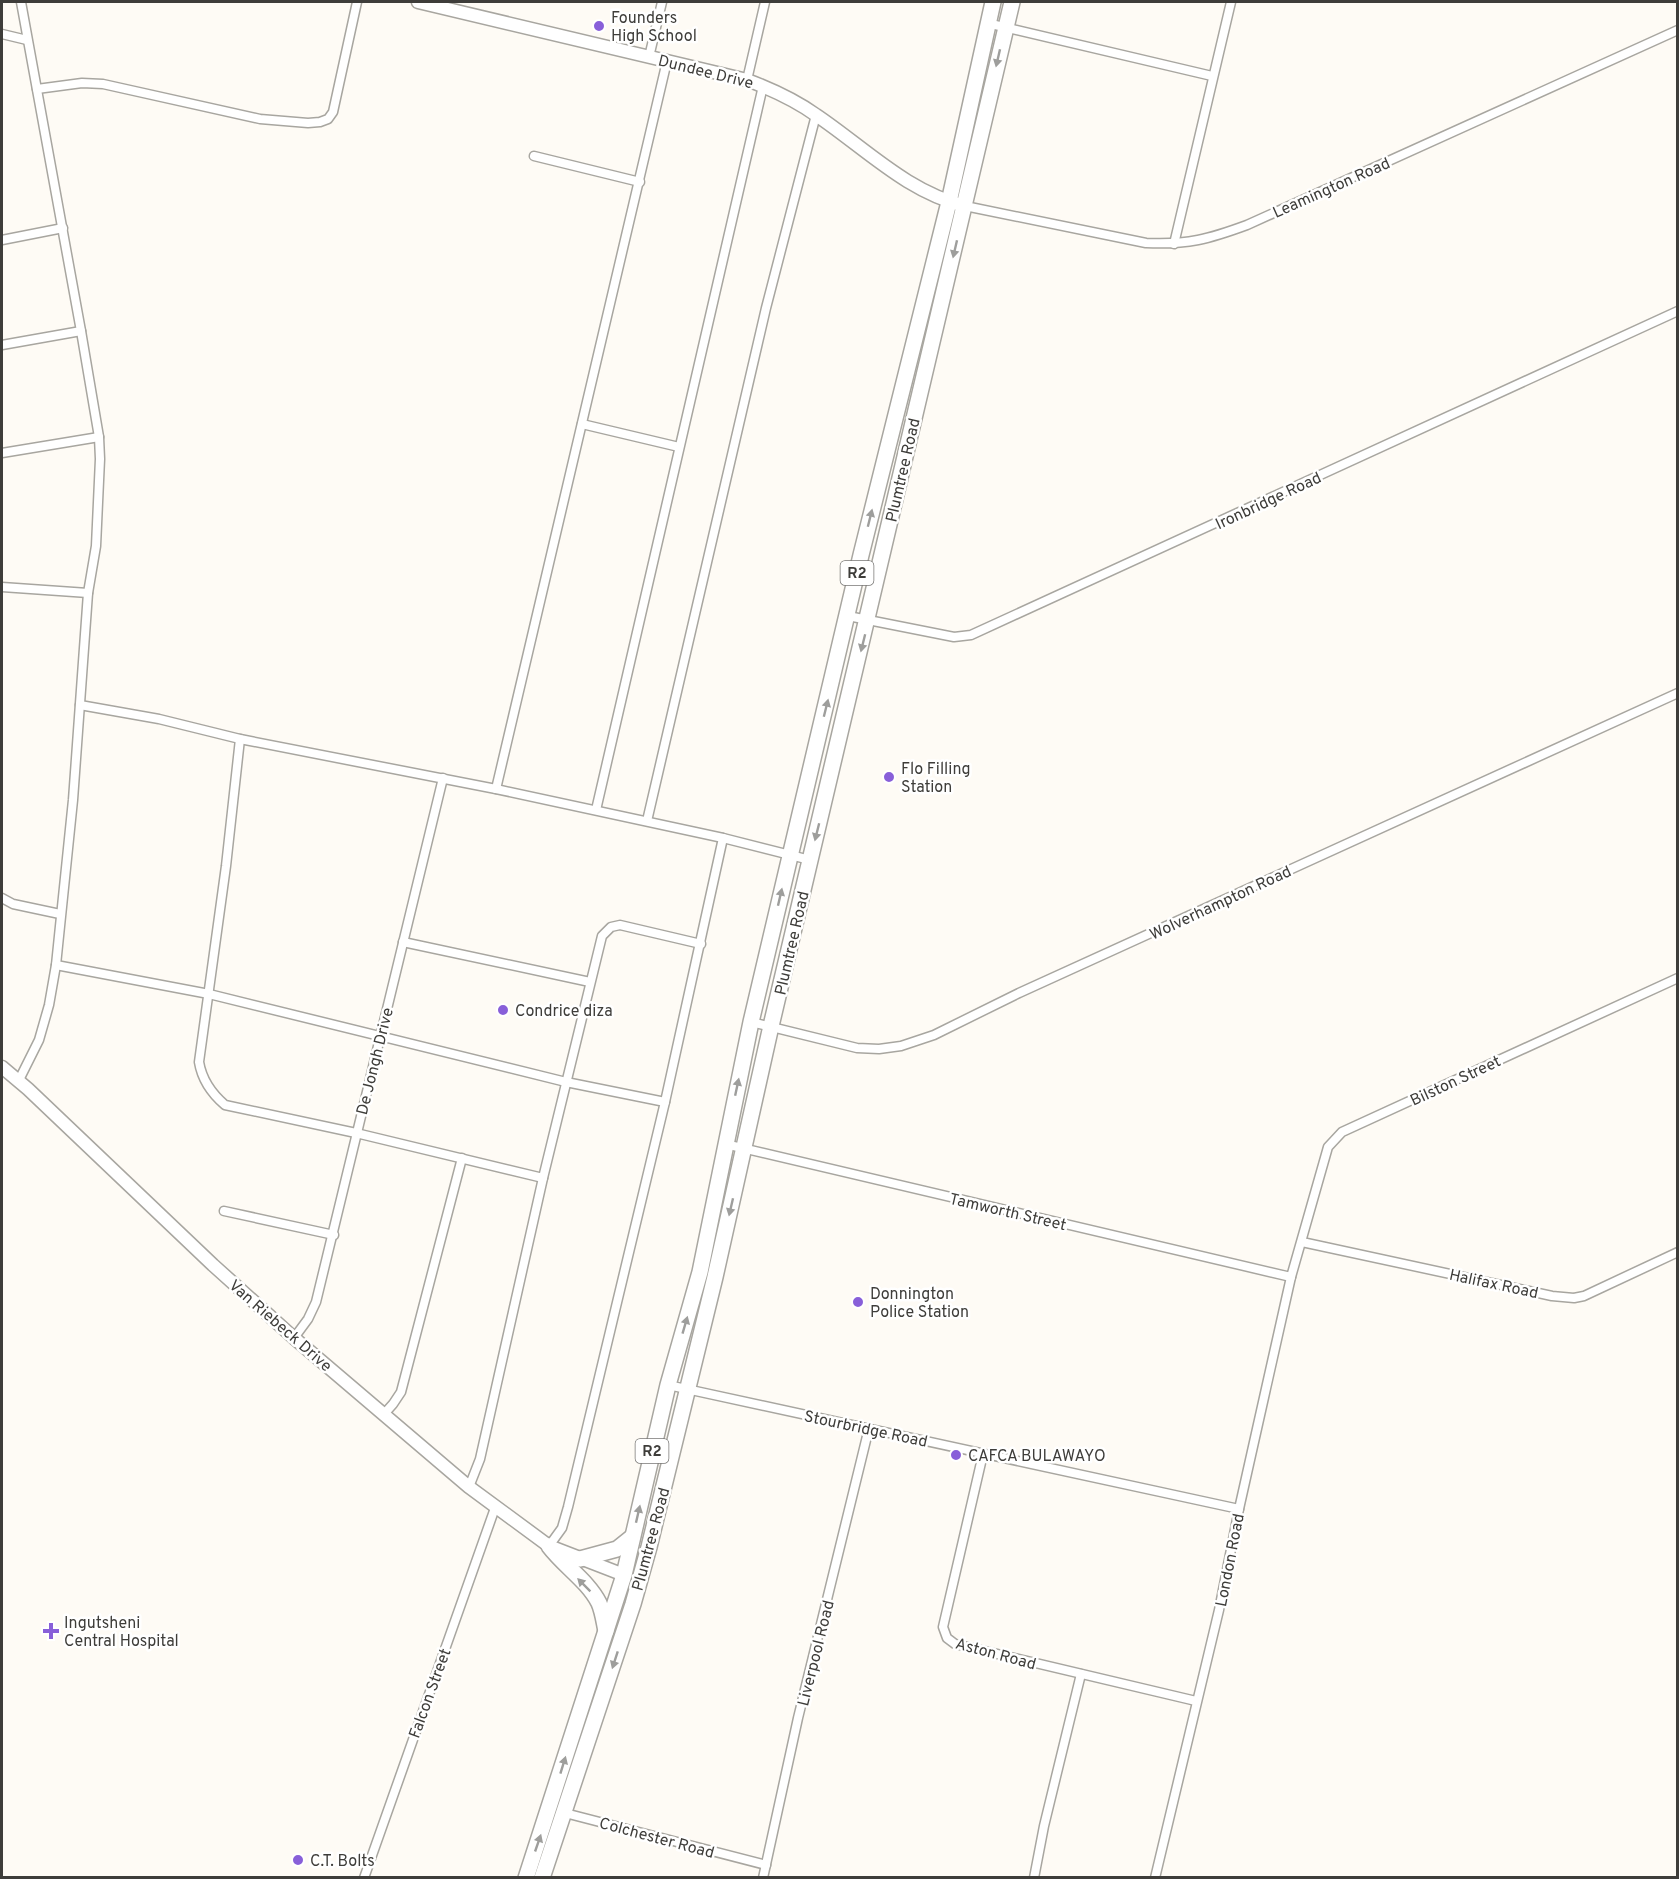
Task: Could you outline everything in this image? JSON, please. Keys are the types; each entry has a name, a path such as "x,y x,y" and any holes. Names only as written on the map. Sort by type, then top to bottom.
{"highway":[{"name":"Plumtree Road","path":"526,1878 624,1575 668,1385 700,1272 751,1022 861,555 949,202 993,2"},
{"name":"Plumtree Road","path":"542,1878 633,1604 649,1547 1012,2"},
{"path":"580,1559 616,1549 632,1537"},
{"path":"549,1546 559,1560 593,1594 600,1606 606,1631"},
{"path":"633,1604 631,1588 624,1575 635,1566 649,1547"}],"street":[{"path":"18,1082 43,1029 56,965 68,852 88,593 96,546 100,459 99,436 81,331 21,2"},
{"path":"37,88 82,83 103,84 260,119 320,122 328,119 333,112 357,2"},
{"name":"Dundee Drive","path":"418,2 747,80 786,97 816,115 901,178 949,202 965,206"},
{"path":"649,57 662,2"},
{"path":"747,80 765,2"},
{"path":"1174,244 1231,2"},
{"path":"987,22 1212,76"},
{"name":"Leamington Road","path":"965,206 1146,243 1174,244 1202,240 1247,225 1677,30"},
{"path":"2,34 27,40"},
{"path":"496,789 667,61"},
{"path":"596,810 763,86"},
{"path":"647,821 766,308 816,115"},
{"path":"534,156 640,182"},
{"path":"2,240 63,228"},
{"name":"Ironbridge Road","path":"848,616 954,637 971,635 1677,311"},
{"path":"2,345 81,331"},
{"path":"582,424 678,447"},
{"path":"2,453 99,436"},
{"path":"2,587 88,593"},
{"name":"Wolverhampton Road","path":"751,1022 857,1048 879,1049 901,1046 934,1035 1018,993 1677,693"},
{"path":"80,705 159,719 240,739 596,810 810,860"},
{"path":"240,739 199,1062 201,1072 214,1096 225,1105 356,1133 543,1178"},
{"name":"De Jongh Drive","path":"294,1338 308,1319 316,1302 334,1235 356,1133 443,778"},
{"path":"549,1546 562,1528 568,1507 701,944 723,838"},
{"path":"2,898 13,904 60,914"},
{"path":"468,1487 480,1460 543,1178 602,936 615,926 701,944"},
{"path":"404,942 590,982"},
{"path":"56,965 209,994 567,1082 664,1102"},
{"name":"Bilston Street","path":"1302,1242 1328,1147 1341,1132 1677,978"},
{"name":"Van Riebeck Drive","path":"2,1068 28,1089 213,1265 294,1338 468,1487 549,1546 624,1575"},
{"name":"Tamworth Street","path":"725,1144 1291,1277"},
{"path":"384,1414 400,1392 462,1158"},
{"path":"224,1211 334,1235"},
{"name":"Halifax Road","path":"1302,1242 1552,1296 1574,1298 1584,1296 1677,1252"},
{"name":"London Road","path":"1155,1878 1219,1610 1291,1277 1302,1242"},
{"name":"Stourbridge Road","path":"668,1385 1239,1509"},
{"name":"Liverpool Road","path":"763,1878 798,1718 869,1428"},
{"name":"Aston Road","path":"983,1454 943,1627 947,1638 955,1644 1197,1701"},
{"name":"Falcon Street","path":"364,1878 495,1508"},
{"path":"1034,1878 1044,1826 1081,1674"},
{"name":"Colchester Road","path":"549,1809 766,1865"}],"place":[{"name":"Founders High School","path":"599,26"},
{"name":"Flo Filling Station","path":"889,777"},
{"name":"Condrice diza","path":"503,1010"},
{"name":"Donnington Police Station","path":"858,1302"},
{"name":"CAFCA BULAWAYO","path":"956,1455"},
{"name":"Ingutsheni Central Hospital","path":"51,1631"},
{"name":"C.T. Bolts","path":"298,1860"}]}
